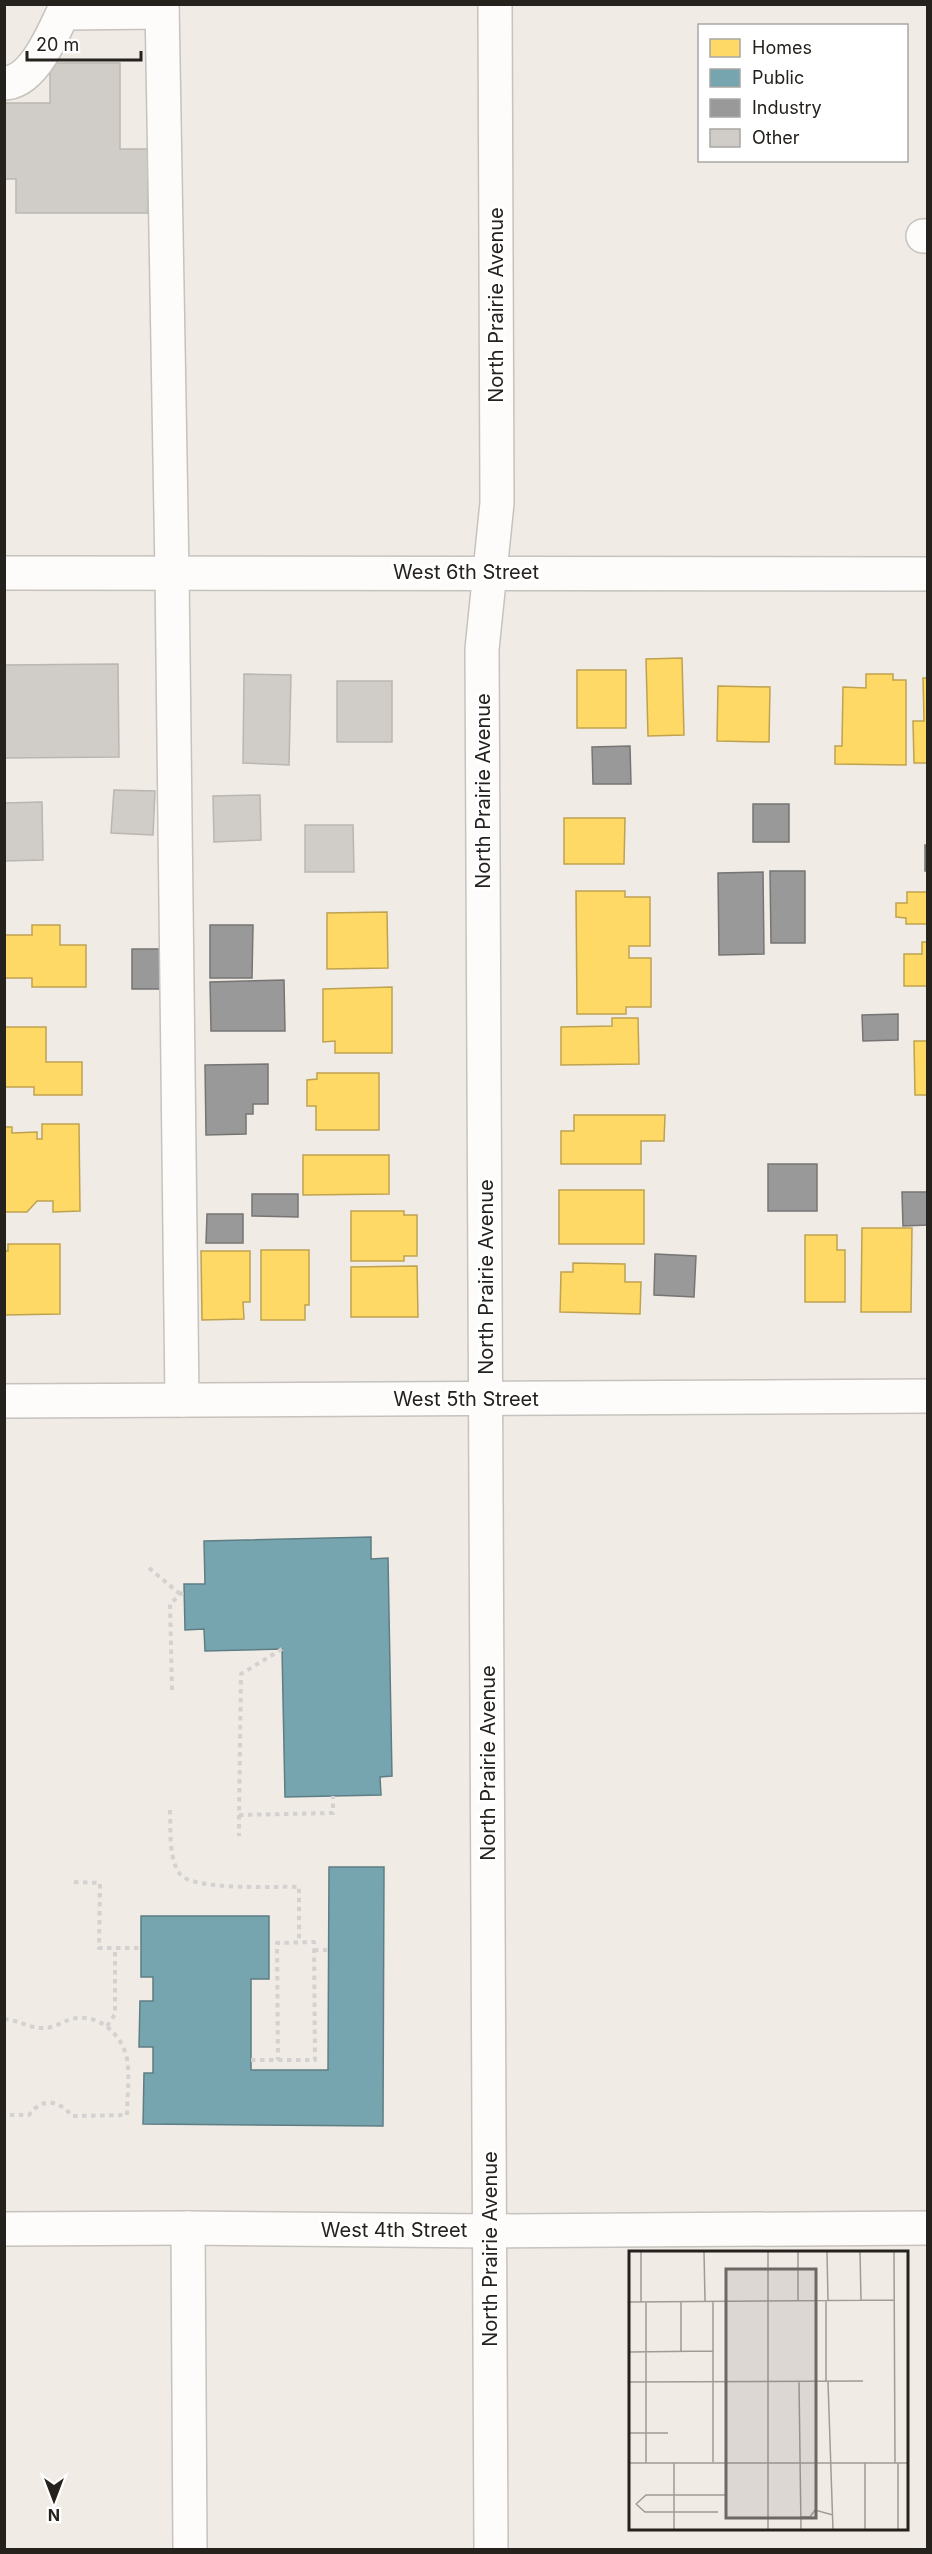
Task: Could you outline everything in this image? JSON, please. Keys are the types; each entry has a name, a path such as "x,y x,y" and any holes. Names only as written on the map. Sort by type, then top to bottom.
{"street":[{"name":"North Prairie Avenue","path":"491,2550 482,649 497,503 495,4"},
{"path":"4,83 11,83 27,72 46,47 63,13 162,8 172,573 182,1400"},
{"name":"West 6th Street","path":"4,573 927,574"},
{"name":"West 5th Street","path":"4,1401 927,1396"},
{"path":"188,2228 190,2550"},
{"name":"West 4th Street","path":"4,2229 490,2231 927,2228"}],"path":[{"path":"149,1568 182,1592 170,1604 172,1690"},
{"path":"239,1836 241,1674 282,1649"},
{"path":"239,1815 333,1813 333,1796"},
{"path":"170,1810 174,1860 181,1874 190,1882 210,1885 299,1887 298,1942"},
{"path":"74,1882 100,1883 99,1948 141,1948"},
{"path":"251,2060 278,2060 315,2060 314,1942 277,1942 278,2060"},
{"path":"107,2026 115,2014 115,1949"},
{"path":"314,1950 328,1950"},
{"path":"4,2019 16,2019 36,2028 57,2026 77,2018 89,2018 107,2026 127,2059 127,2115 72,2115 62,2105 55,2102 39,2105 29,2115 4,2115"}],"building: Homes":[{"path":"682,658 684,735 648,736 646,659"},
{"path":"577,670 626,670 626,728 577,728"},
{"path":"866,674 893,674 893,680 906,680 906,765 835,764 835,746 842,746 843,687 866,688"},
{"path":"923,678 928,678 928,763 914,763 913,721 924,721"},
{"path":"718,686 770,687 769,742 717,741"},
{"path":"564,818 625,818 624,864 564,864"},
{"path":"576,891 625,891 625,897 650,897 650,946 629,946 629,958 651,958 651,1007 626,1007 626,1014 577,1014"},
{"path":"907,892 928,892 928,924 906,924 906,918 896,917 896,903 907,903"},
{"path":"387,912 388,968 327,969 327,913"},
{"path":"32,925 60,925 60,945 86,945 86,987 32,987 32,978 4,978 4,935 32,935"},
{"path":"922,942 928,942 928,986 904,986 904,954 922,954"},
{"path":"392,987 392,1053 335,1053 335,1041 323,1042 323,989"},
{"path":"612,1018 638,1018 639,1064 561,1065 561,1027 612,1026"},
{"path":"4,1027 46,1027 46,1062 82,1062 82,1095 34,1095 34,1087 4,1087"},
{"path":"914,1041 928,1041 928,1095 915,1095"},
{"path":"317,1073 379,1073 379,1130 316,1130 316,1106 307,1106 307,1080 317,1079"},
{"path":"574,1115 665,1115 664,1141 641,1141 641,1164 561,1164 561,1131 574,1131"},
{"path":"42,1124 79,1124 80,1211 53,1212 53,1201 37,1201 27,1212 4,1212 4,1127 12,1127 12,1133 37,1132 37,1139 42,1139"},
{"path":"303,1155 389,1155 389,1194 303,1195"},
{"path":"559,1190 644,1190 644,1244 559,1244"},
{"path":"351,1211 404,1211 404,1215 417,1215 417,1256 404,1256 404,1261 351,1261"},
{"path":"862,1228 912,1228 911,1312 861,1312"},
{"path":"805,1235 837,1235 837,1250 845,1250 845,1302 805,1302"},
{"path":"8,1244 60,1244 60,1314 4,1315 4,1251 8,1251"},
{"path":"261,1250 309,1250 309,1305 305,1305 305,1320 261,1320"},
{"path":"201,1251 250,1251 250,1302 243,1302 244,1319 202,1320"},
{"path":"573,1263 625,1264 625,1282 641,1282 640,1314 560,1312 561,1272 573,1272"},
{"path":"417,1266 418,1317 351,1317 351,1267"}],"building: Public":[{"path":"371,1537 371,1559 388,1558 392,1776 380,1777 381,1795 285,1797 282,1649 205,1651 204,1629 185,1630 184,1584 205,1584 204,1541"},
{"path":"329,1867 384,1867 383,2126 143,2124 144,2073 153,2073 153,2047 139,2047 140,2001 153,2001 153,1977 141,1977 141,1916 269,1916 269,1979 251,1979 251,2070 328,2070"}],"building: Industry":[{"path":"630,746 631,784 593,784 592,747"},
{"path":"753,804 789,804 789,842 753,842"},
{"path":"925,845 928,846 928,871 925,871"},
{"path":"770,871 805,871 805,943 771,943"},
{"path":"763,872 764,954 719,955 718,873"},
{"path":"210,925 253,925 252,978 210,978"},
{"path":"132,949 169,949 169,989 132,989"},
{"path":"284,980 285,1031 211,1031 210,982"},
{"path":"898,1014 898,1040 863,1041 862,1015"},
{"path":"268,1064 268,1104 253,1104 253,1114 246,1114 246,1134 206,1135 205,1065"},
{"path":"768,1164 817,1164 817,1211 768,1211"},
{"path":"902,1192 928,1192 928,1225 903,1226"},
{"path":"252,1194 298,1194 298,1217 252,1216"},
{"path":"207,1214 243,1214 243,1243 206,1243"},
{"path":"655,1254 696,1256 694,1297 654,1295"}],"building: Other":[{"path":"50,63 120,63 120,149 148,149 148,213 16,213 16,179 4,179 4,103 50,103"},
{"path":"118,664 119,757 4,758 4,665"},
{"path":"244,674 291,675 289,765 243,763"},
{"path":"337,681 392,681 392,742 337,742"},
{"path":"114,790 155,791 153,835 111,833"},
{"path":"260,795 261,840 214,842 213,796"},
{"path":"42,802 43,860 4,861 4,803"},
{"path":"305,825 353,825 354,872 305,872"}]}
